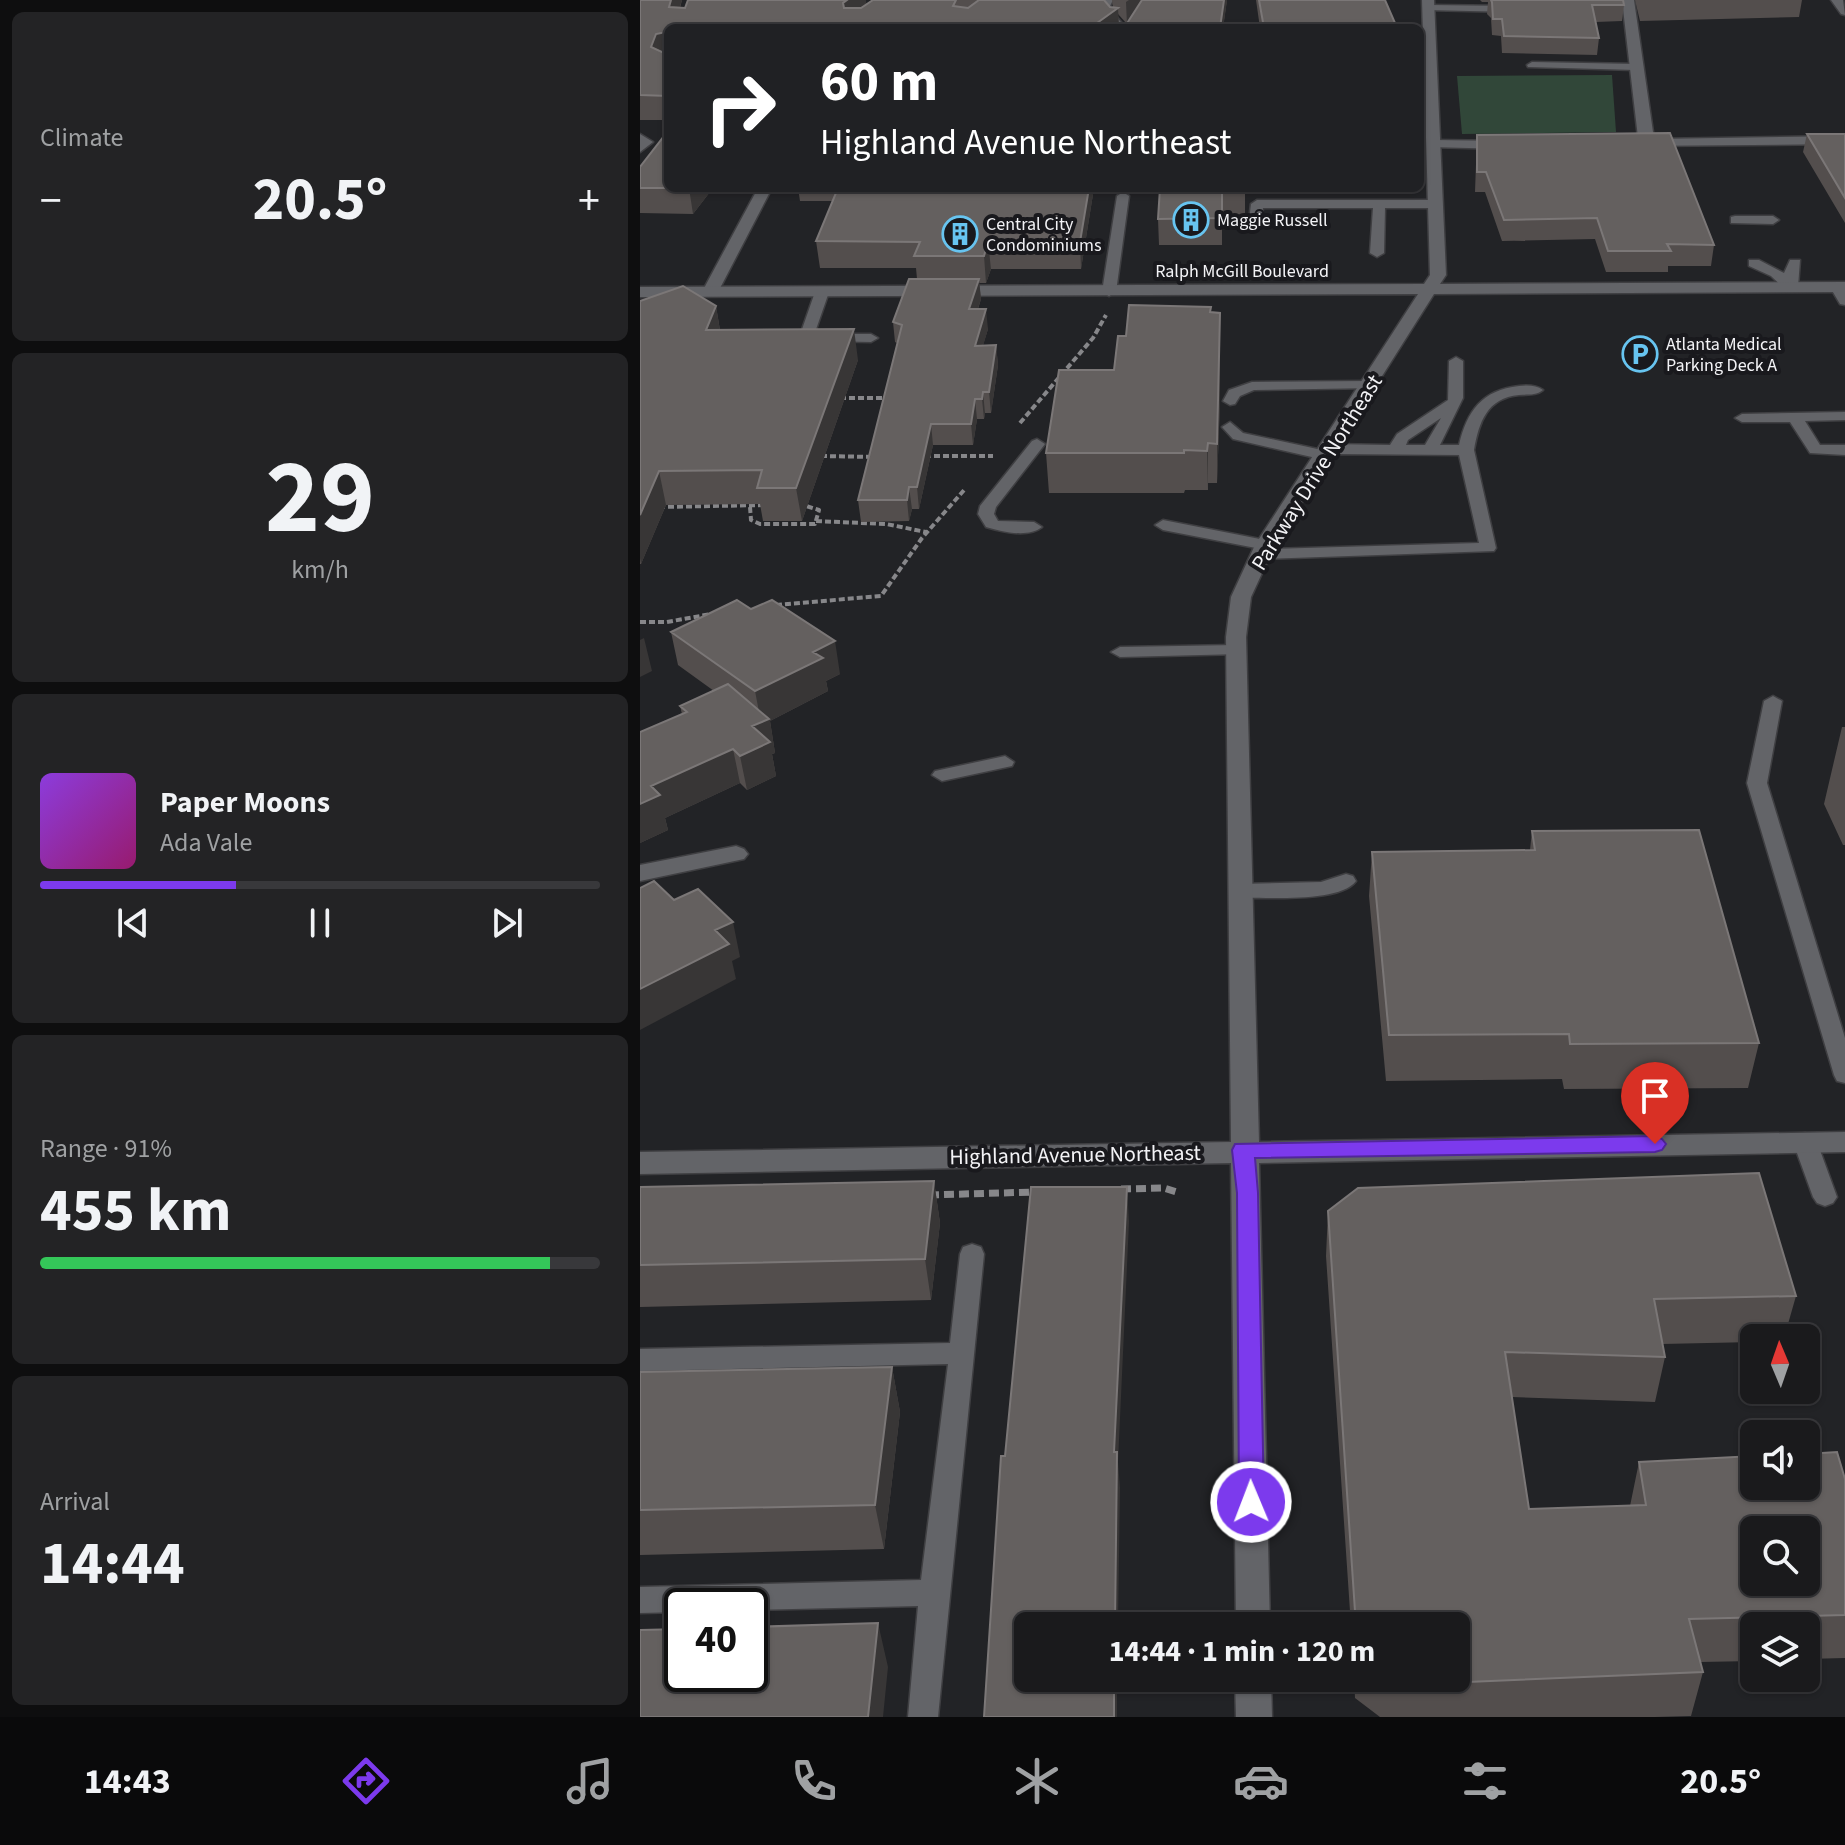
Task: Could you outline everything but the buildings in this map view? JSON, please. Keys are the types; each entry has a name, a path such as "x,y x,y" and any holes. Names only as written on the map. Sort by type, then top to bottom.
{"street":[{"path":"1107,0 1103,8 1117,24"},
{"path":"1837,0 1845,11"},
{"name":"Parkway Drive Northeast","path":"1253,1612 1248,1193 1243,1150 1236,650 1241,597 1263,550 1438,275 1434,144 1425,28 1428,4"},
{"path":"1629,5 1644,130 1649,143"},
{"path":"640,138 646,142 640,148"},
{"path":"1628,143 1845,140"},
{"path":"1434,144 1521,144"},
{"path":"696,297 762,192"},
{"name":"Ralph McGill Boulevard","path":"640,292 696,297 822,292 1111,298 1791,287 1842,292"},
{"path":"640,873 736,854"},
{"name":"Highland Avenue Northeast","path":"640,1163 1243,1150 1845,1142"},
{"path":"1253,1692 1254,1717"}],"lane":[{"path":"1428,4 1524,9"},
{"path":"1612,9 1629,5"},
{"path":"1532,65 1636,67"},
{"path":"1111,298 1123,196"},
{"path":"1255,221 1257,204 1436,204"},
{"path":"1377,253 1379,204"},
{"path":"1735,220 1773,220"},
{"path":"1754,263 1776,273 1791,287"},
{"path":"1791,287 1790,269 1795,263"},
{"path":"822,292 799,338 871,338"},
{"path":"1430,449 1457,400 1460,382 1456,361"},
{"path":"1230,401 1234,393 1252,386 1369,385"},
{"path":"1163,525 1263,550 1488,548 1466,450 1475,417 1490,396 1507,391 1536,390"},
{"path":"1396,449 1402,437 1457,400"},
{"path":"1742,418 1845,416"},
{"path":"1795,417 1815,450 1845,450"},
{"path":"1230,427 1238,436 1327,452 1466,450"},
{"path":"1034,527 1008,528 992,524 986,514 988,506 1037,444"},
{"path":"1120,652 1236,650"},
{"path":"1773,701 1757,783 1845,1075"},
{"path":"942,775 1005,762"},
{"path":"1240,891 1322,889 1346,881"},
{"path":"1805,1142 1825,1197"},
{"path":"923,1717 972,1254"},
{"path":"640,1360 962,1353"},
{"path":"640,1600 934,1593"}],"path":[{"path":"1015,430 1093,338 1111,298"},
{"path":"828,398 904,398"},
{"path":"920,457 936,454 994,456 984,467"},
{"path":"817,456 890,457"},
{"path":"773,605 881,596 927,532 974,478"},
{"path":"656,507 750,507 771,504"},
{"path":"750,507 751,520 760,524 815,524 819,510 811,505 798,505"},
{"path":"816,521 886,524 927,532"},
{"path":"640,622 667,622 719,613"},
{"path":"1117,1189 1164,1188 1180,1193"},
{"path":"926,1195 1037,1192"}],"green space":[{"path":"1612,75 1616,132 1462,134 1457,76"}],"place":[{"name":"Maggie Russell","path":"1191,220"},
{"name":"Central City Condominiums","path":"960,234"},
{"name":"Atlanta Medical Parking Deck A","path":"1640,354"}],"route":[{"path":"1251,1502 1248,1193 1243,1150 1655,1144"}]}
